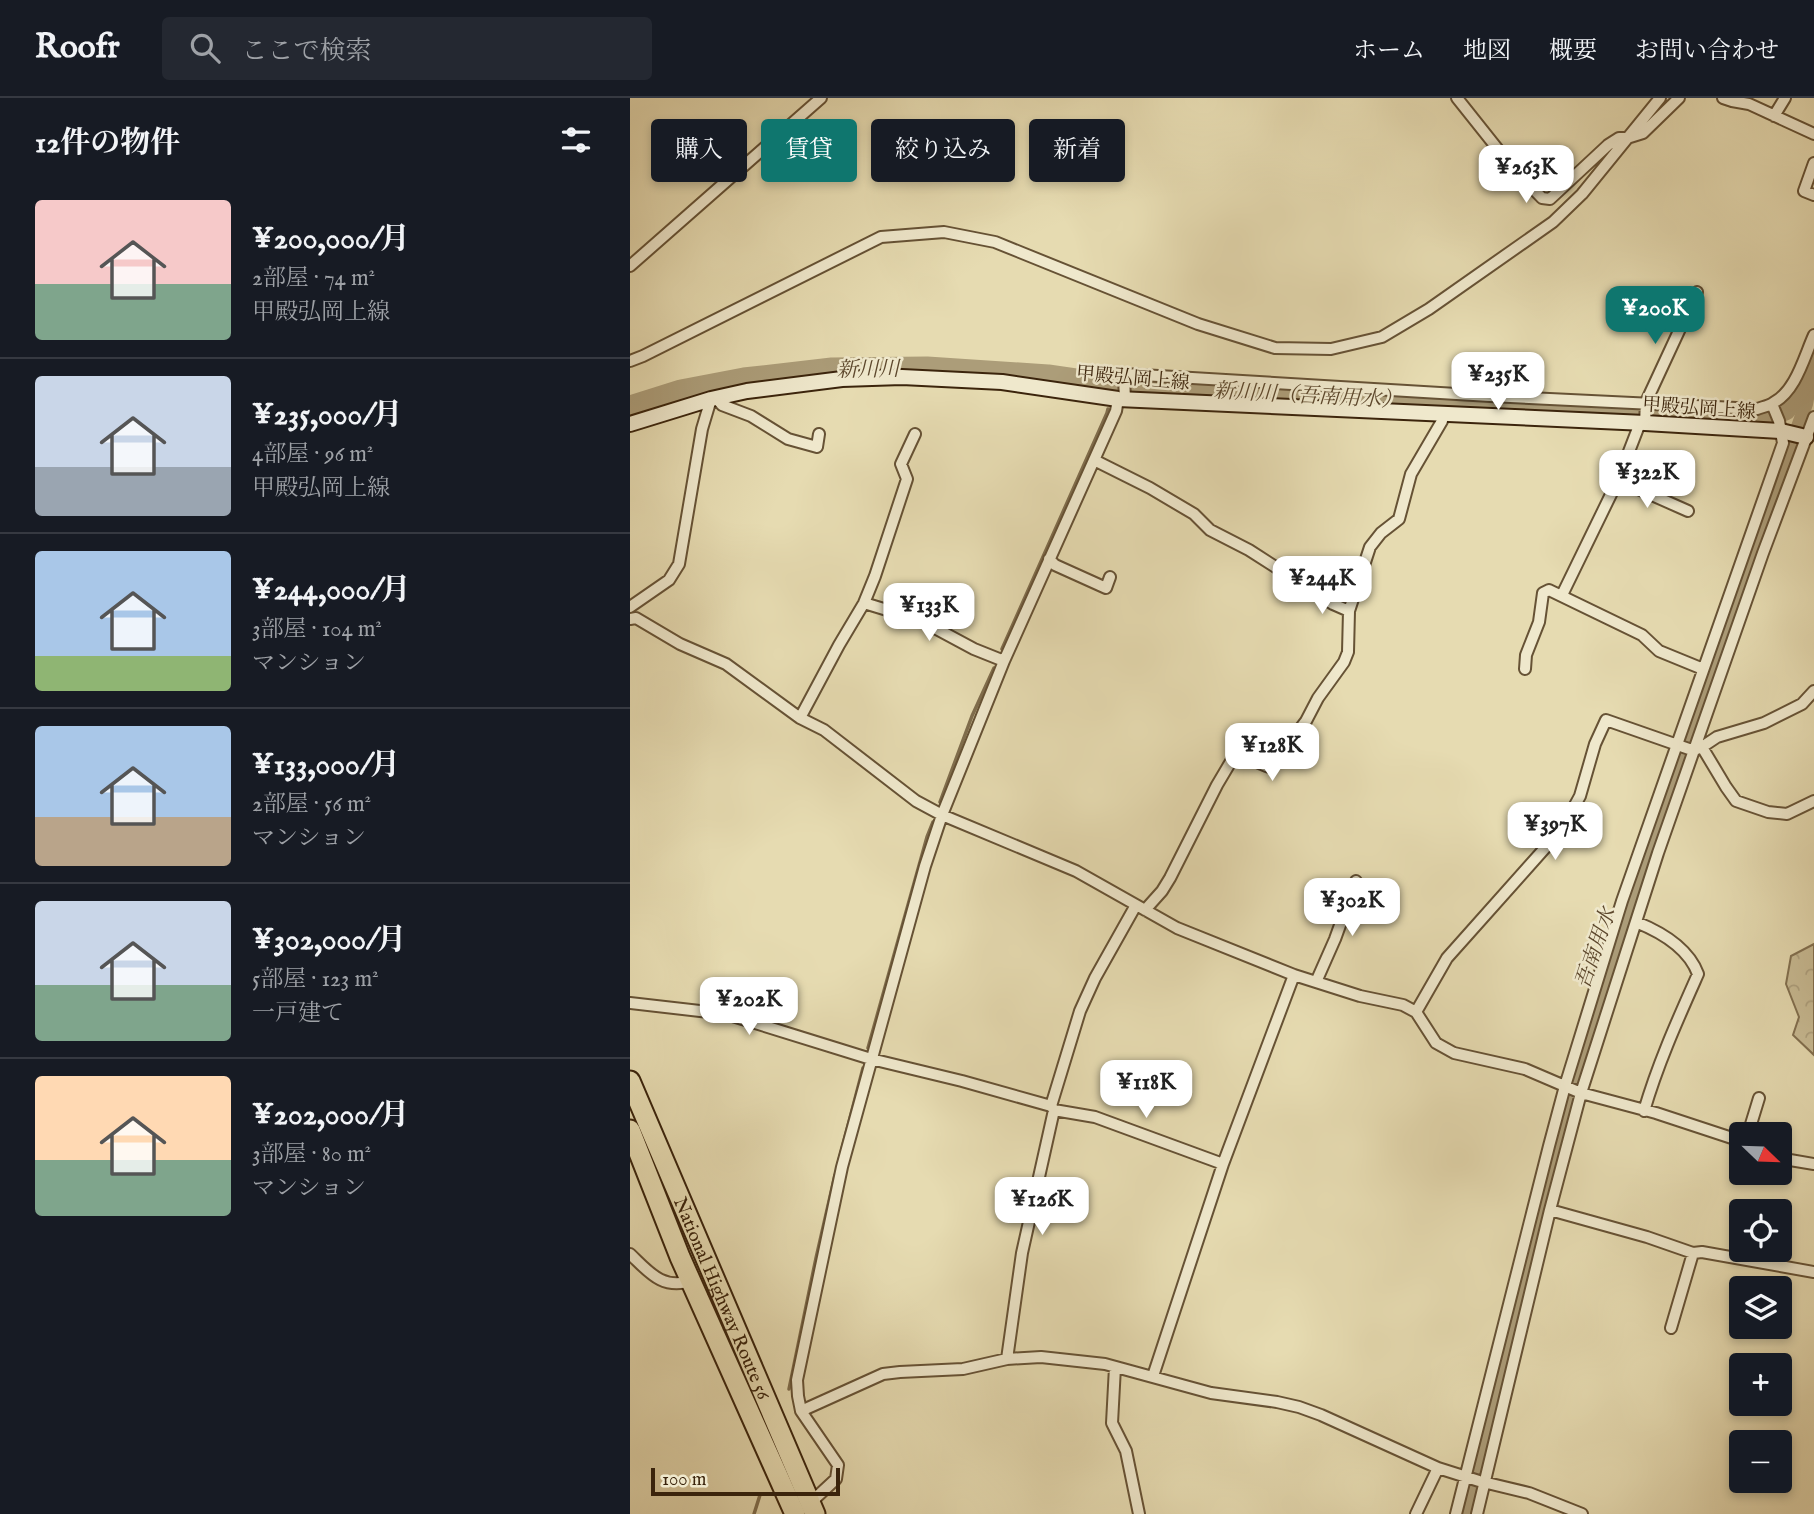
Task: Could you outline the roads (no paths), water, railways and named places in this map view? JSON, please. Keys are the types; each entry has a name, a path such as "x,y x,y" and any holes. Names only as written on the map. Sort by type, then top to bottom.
{"highway":[{"name":"National Highway Route 56","path":"630,1082 804,1511"},
{"name":"National Highway Route 56","path":"630,1130 691,1281 804,1511"}],"main road":[{"name":"甲殿弘岡上線","path":"630,424 713,398 747,391 842,379 902,377 1123,388 1443,414 1645,414 1792,432"}],"street":[{"path":"630,266 821,98"},
{"path":"1457,98 1512,167 1542,198 1550,199 1608,145 1619,138 1643,133 1679,98"},
{"path":"630,361 881,237 944,232 995,242 1186,320 1275,348 1331,349 1382,337 1429,309 1553,222 1582,194 1660,98"},
{"path":"1723,98 1749,104 1814,134"},
{"path":"1774,116 1785,98"},
{"path":"1814,163 1804,191 1814,195"},
{"path":"1562,595 1618,480 1697,292"},
{"path":"804,1511 836,1479 838,1465 801,1410 797,1380 842,1167 925,866 942,815 1004,661 1116,411 1123,388 1490,396 1645,414 1757,408 1773,406 1783,396 1793,383 1814,335"},
{"path":"630,607 668,580 679,564 702,429 713,398 722,405 751,416 788,439 817,447 819,434"},
{"path":"1773,406 1792,432"},
{"path":"1007,1359 1023,1253 1052,1108 1080,1011 1095,978 1141,907 1162,891 1233,758 1245,758 1269,767 1274,763 1306,721 1318,698 1344,662 1348,652 1349,611 1370,547 1381,533 1399,519 1411,474 1442,421 1443,414"},
{"path":"1477,1514 1475,1480 1622,901 1688,747 1703,668 1783,443 1792,432 1814,418"},
{"path":"1456,1514 1475,1480 1550,1210 1573,1089 1636,922 1688,747 1792,432"},
{"path":"800,718 875,576 906,479 901,464 915,434"},
{"path":"1094,460 1194,514 1210,530 1249,550 1333,604 1349,611"},
{"path":"1618,480 1688,511"},
{"path":"1049,559 1055,565 1106,588 1110,577"},
{"path":"1525,669 1526,655 1539,622 1543,593 1549,590 1642,635 1659,651 1703,668"},
{"path":"863,603 920,620 974,649 1004,661"},
{"path":"630,619 636,618 680,644 726,664 800,718 824,730 916,801 942,815 1076,871 1177,928 1294,975 1360,996 1403,1004 1416,1012 1436,1044 1454,1053 1525,1069 1573,1089 1729,1137"},
{"path":"1688,747 1764,723 1802,704 1814,691"},
{"path":"1416,1012 1447,958 1562,829 1580,796 1595,744 1606,720 1688,747 1737,801 1768,812 1787,814 1814,801"},
{"path":"1316,982 1356,881"},
{"path":"1636,922 1657,930 1672,942 1694,961 1698,974 1674,1026 1644,1111"},
{"path":"1153,1376 1223,1164 1294,975"},
{"path":"630,1003 726,1014 871,1059 1095,1117 1223,1164"},
{"path":"1752,1122 1759,1098"},
{"path":"1792,1160 1814,1164"},
{"path":"1550,1210 1693,1253 1702,1252 1814,1272"},
{"path":"1671,1328 1693,1253"},
{"path":"630,1254 650,1274 672,1285 691,1281"},
{"path":"801,1410 883,1374 963,1369 1007,1359 1041,1357 1115,1367 1211,1393 1299,1407 1438,1468 1530,1493 1582,1514"},
{"path":"1115,1367 1112,1423 1126,1451 1139,1514"},
{"path":"1416,1514 1438,1468"}],"waterway":[{"name":"新川川（吾南用水）","path":"630,407 681,391 744,379 832,369 927,368 1048,376 1110,385 1272,391 1759,419 1785,409 1814,364"},
{"name":"吾南用水","path":"1467,1514 1558,1138 1596,1010 1806,404 1813,367"},
{"path":"1002,649 1108,409"},
{"path":"940,802 972,716 994,668"},
{"path":"868,1048 933,822"},
{"path":"838,1164 863,1068"},
{"path":"789,1389 835,1175"},
{"path":"754,1514 760,1495"}],"water label":[{"name":"新川川","path":"868,369"}]}
